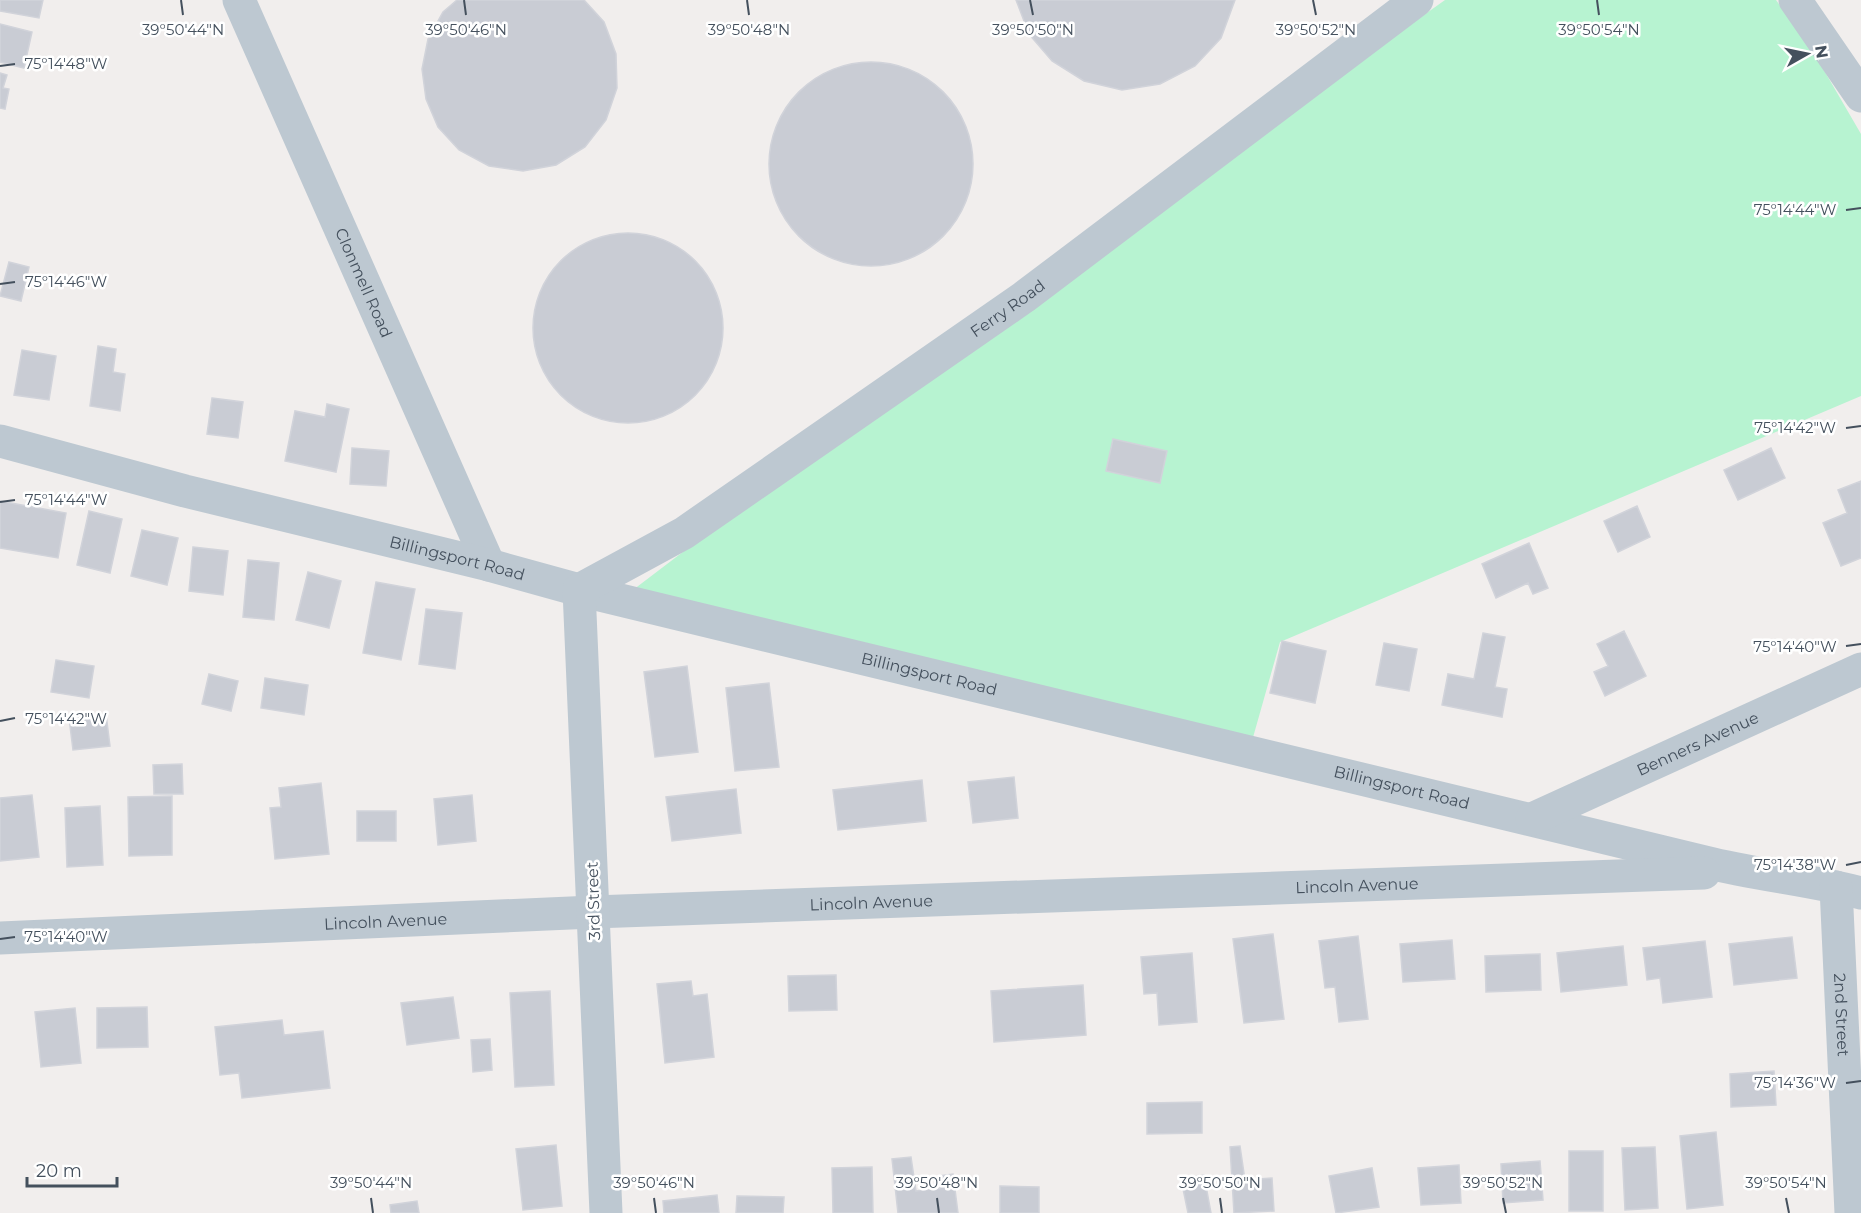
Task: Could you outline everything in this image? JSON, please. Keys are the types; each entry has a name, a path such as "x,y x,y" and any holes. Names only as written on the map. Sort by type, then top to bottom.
{"street":[{"name":"Clonmell Road","path":"239,0 489,565"},
{"name":"Ferry Road","path":"579,590 684,533 1024,297 1417,0"},
{"path":"1795,0 1861,96"},
{"name":"Billingsport Road","path":"0,441 185,491 489,565 579,590 1368,778 1742,871 1849,890"},
{"name":"3rd Street","path":"579,590 606,1213"},
{"name":"Benners Avenue","path":"1532,819 1861,669"},
{"name":"Lincoln Avenue","path":"0,938 593,912 1742,871"},
{"name":"2nd Street","path":"1849,890 1851,1213"}],"green space":[{"path":"1445,0 1776,0 1811,48 1861,134 1861,396 1280,642 1250,748 625,596 859,418"}],"building":[{"path":"0,0 43,0 39,18 0,11"},
{"path":"457,0 584,0 604,22 616,54 617,88 606,120 585,147 556,165 523,171 489,166 459,150 438,127 426,99 422,69 428,39 443,12"},
{"path":"1016,0 1235,0 1221,38 1195,66 1160,84 1122,90 1084,81 1052,61 1029,34"},
{"path":"0,24 32,32 24,68 0,62"},
{"path":"861,62 881,62 901,66 919,74 936,85 950,99 969,134 973,164 969,194 961,212 950,229 936,243 901,262 881,266 861,266 841,262 823,254 806,243 792,229 773,194 769,174 769,154 773,134 781,116 792,99 806,85 841,66"},
{"path":"0,73 7,75 3,88 9,89 5,109 0,108"},
{"path":"628,233 664,240 681,249 695,261 707,275 716,292 723,328 716,364 707,381 695,395 681,407 664,416 628,423 592,416 575,407 561,395 549,381 540,364 533,328 540,292 549,275 561,261 575,249 592,240"},
{"path":"9,262 29,267 21,301 0,296"},
{"path":"98,346 116,349 113,372 125,374 120,411 90,406"},
{"path":"22,350 56,356 49,400 14,395"},
{"path":"212,398 243,402 238,438 207,434"},
{"path":"327,404 349,409 336,472 285,461 295,411 325,417"},
{"path":"1113,439 1167,451 1160,483 1106,471"},
{"path":"352,448 389,451 386,486 350,484"},
{"path":"1771,448 1785,478 1738,500 1724,470"},
{"path":"1861,481 1861,558 1841,566 1823,523 1847,513 1838,490"},
{"path":"0,501 66,513 58,558 0,548"},
{"path":"1637,506 1650,537 1618,552 1604,521"},
{"path":"89,511 122,519 110,573 77,565"},
{"path":"142,530 178,538 167,585 131,576"},
{"path":"1529,543 1548,588 1533,594 1528,583 1496,598 1482,564"},
{"path":"193,547 228,551 223,595 189,591"},
{"path":"248,560 279,563 274,620 243,617"},
{"path":"308,572 341,581 329,628 296,620"},
{"path":"376,582 415,589 401,660 363,653"},
{"path":"426,609 462,613 455,669 419,664"},
{"path":"1624,631 1646,676 1605,696 1594,672 1608,666 1597,644"},
{"path":"1483,633 1505,637 1495,687 1507,689 1502,717 1442,705 1448,674 1474,679"},
{"path":"1282,641 1326,651 1315,703 1270,693"},
{"path":"1384,643 1417,649 1409,691 1376,685"},
{"path":"56,660 94,666 89,698 51,692"},
{"path":"687,666 698,752 655,757 644,672"},
{"path":"209,674 238,681 231,711 202,704"},
{"path":"265,678 308,685 304,715 261,708"},
{"path":"769,683 779,767 735,771 726,688"},
{"path":"106,714 110,746 73,750 69,718"},
{"path":"182,764 183,794 154,794 153,765"},
{"path":"1014,777 1018,818 973,823 968,782"},
{"path":"922,780 926,821 838,830 833,790"},
{"path":"321,783 329,854 275,859 270,808 281,807 279,788"},
{"path":"736,789 741,833 672,841 666,797"},
{"path":"32,795 39,857 0,861 0,798"},
{"path":"472,795 476,841 438,845 434,799"},
{"path":"172,796 172,855 129,856 128,797"},
{"path":"100,806 103,865 67,867 65,808"},
{"path":"357,811 396,811 396,841 357,841"},
{"path":"1273,934 1284,1019 1244,1023 1233,939"},
{"path":"1358,936 1368,1019 1339,1022 1335,987 1325,988 1319,941"},
{"path":"1792,937 1797,978 1734,985 1729,944"},
{"path":"1452,940 1455,979 1403,982 1400,944"},
{"path":"1705,941 1712,997 1663,1003 1660,978 1647,980 1643,948"},
{"path":"1623,946 1627,985 1561,992 1557,953"},
{"path":"1192,953 1197,1022 1159,1025 1157,993 1144,994 1141,957"},
{"path":"1540,954 1541,990 1486,992 1485,956"},
{"path":"836,975 837,1010 789,1011 788,976"},
{"path":"691,981 693,996 707,994 714,1057 665,1063 657,984"},
{"path":"1083,985 1086,1035 994,1042 991,991"},
{"path":"550,991 554,1085 515,1087 510,993"},
{"path":"453,997 459,1038 407,1045 401,1003"},
{"path":"147,1007 148,1047 97,1048 97,1008"},
{"path":"75,1008 81,1063 41,1067 35,1012"},
{"path":"282,1020 284,1035 323,1031 330,1088 242,1098 239,1073 220,1075 215,1027"},
{"path":"490,1039 492,1070 473,1072 471,1040"},
{"path":"1774,1071 1776,1105 1731,1107 1730,1074"},
{"path":"1202,1102 1202,1133 1147,1134 1147,1103"},
{"path":"1716,1132 1723,1205 1687,1209 1680,1136"},
{"path":"556,1145 562,1206 523,1210 516,1149"},
{"path":"1240,1146 1245,1180 1272,1178 1274,1211 1234,1213 1230,1147"},
{"path":"1655,1147 1658,1208 1625,1210 1622,1148"},
{"path":"1569,1151 1603,1151 1603,1211 1569,1211"},
{"path":"911,1157 916,1191 940,1188 939,1176 953,1174 958,1213 898,1213 892,1159"},
{"path":"1540,1161 1543,1200 1503,1203 1501,1164"},
{"path":"1459,1165 1461,1203 1421,1205 1418,1168"},
{"path":"872,1167 873,1213 833,1213 832,1168"},
{"path":"1372,1168 1379,1207 1336,1213 1329,1176"},
{"path":"1204,1175 1211,1213 1188,1213 1181,1179"},
{"path":"1000,1186 1039,1187 1039,1213 1000,1213"},
{"path":"717,1195 719,1213 664,1213 663,1201"},
{"path":"737,1196 784,1197 783,1213 736,1213"},
{"path":"417,1201 419,1213 391,1213 390,1205"}]}
